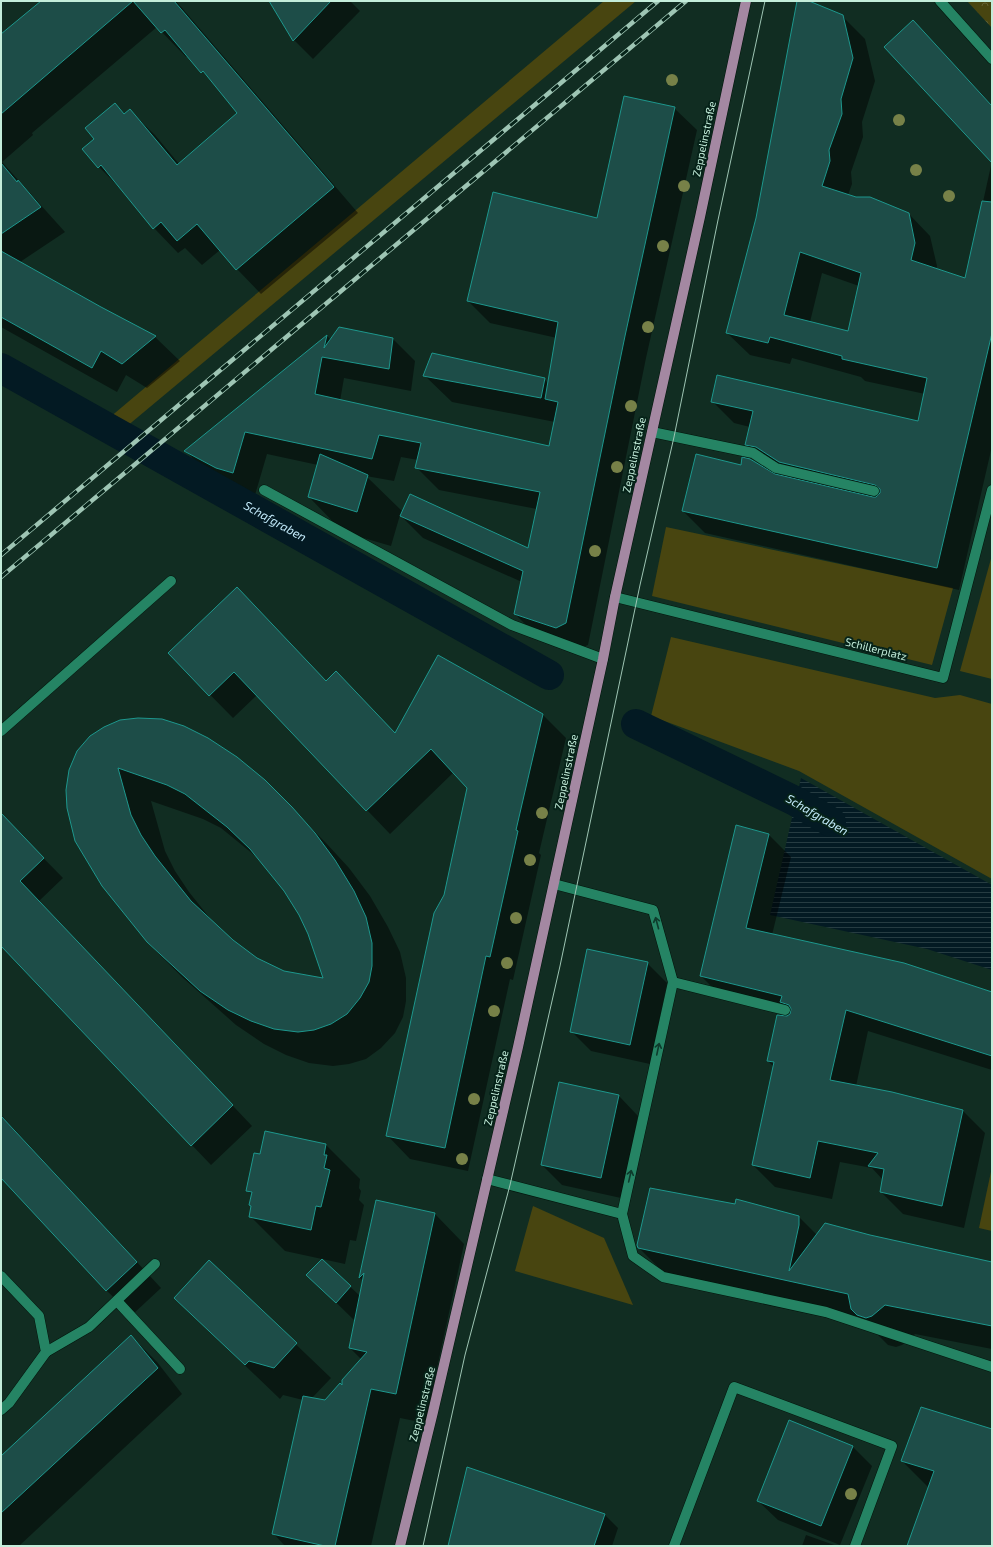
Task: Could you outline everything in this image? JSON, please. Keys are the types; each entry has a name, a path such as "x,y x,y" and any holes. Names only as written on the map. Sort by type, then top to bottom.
{"main road":[{"name":"Zeppelinstraße","path":"400,1546 433,1412 518,1047 604,659 615,597 700,217 746,1"}],"street":[{"path":"940,1 992,59"},
{"path":"652,432 753,454 776,468 874,490"},
{"path":"264,490 512,625 604,659"},
{"name":"Schillerplatz","path":"615,597 943,678 992,490"},
{"path":"1,731 171,580"},
{"path":"554,884 653,910 673,982 622,1214 634,1256 663,1277 826,1312 992,1367"},
{"path":"673,982 785,1010"},
{"path":"487,1179 622,1214"},
{"path":"1,1410 9,1403 46,1352 89,1327 155,1264"},
{"path":"1,1276 39,1316 46,1352"},
{"path":"117,1301 180,1369"},
{"path":"674,1546 734,1387 892,1446 855,1546"}],"green space":[{"path":"604,1 636,1 126,427 109,418"},
{"path":"967,1 992,1 992,28"},
{"path":"666,527 953,588 932,665 652,596"},
{"path":"992,555 992,679 960,671"},
{"path":"671,637 935,698 960,695 992,704 992,879 799,771 651,716"},
{"path":"992,1167 992,1231 979,1228"},
{"path":"533,1206 604,1238 633,1305 515,1271"}],"water":[{"path":"801,778 992,885 992,970 927,949 770,915"}],"building":[{"path":"41,1 133,1 1,114 1,34"},
{"path":"133,1 174,1 334,187 236,270 197,224 177,241 161,222 153,229 101,165 98,168 82,149 94,139 85,128 115,103 124,114 130,109 177,165 237,113 203,71 201,73 165,30 161,33"},
{"path":"269,1 331,1 293,41"},
{"path":"797,1 809,1 843,15 853,58 841,99 842,114 829,150 830,161 822,186 856,197 870,197 909,213 915,243 911,260 965,278 982,201 992,202 992,333 937,568 682,511 696,454 741,465 742,457 750,459 775,474 873,497 876,497 880,493 880,489 875,485 779,462 756,447 745,445 753,411 711,402 717,375 918,421 927,378 842,359 842,356 770,337 768,343 726,333 756,218","holes":["800,252 861,273 848,331 784,315"]},
{"path":"913,20 992,106 992,163 884,47"},
{"path":"624,96 675,107 625,336 566,623 556,628 514,614 523,571 400,516 410,494 528,548 540,492 415,468 421,443 379,435 372,459 245,432 233,473 216,468 184,451 327,335 324,348 339,327 393,338 389,369 322,357 315,394 549,446 558,402 545,399 558,322 467,301 493,192 597,218"},
{"path":"1,163 41,207 1,234"},
{"path":"1,251 156,336 122,364 101,351 92,368 1,317"},
{"path":"432,353 545,378 541,398 423,376"},
{"path":"320,454 368,475 357,512 308,497"},
{"path":"237,587 326,681 336,671 395,733 438,655 543,714 516,830 518,831 490,957 486,956 445,1148 386,1136 434,913 444,895 467,788 431,749 366,811 234,672 209,696 168,653"},
{"path":"138,718 162,719 184,726 208,738 237,757 265,780 315,833 335,860 354,891 366,917 372,943 372,966 369,982 360,998 347,1014 331,1024 314,1030 298,1032 274,1029 251,1021 228,1010 200,991 147,942 102,886 75,841 67,808 66,790 69,770 77,751 90,736 104,727 120,720","holes":["118,768 167,785 185,794 227,827 250,849 284,891 299,915 308,934 323,978 284,971 257,958 233,940 191,901 155,856 141,835 131,815"]},
{"path":"1,813 44,858 20,881 233,1105 191,1146 1,946"},
{"path":"736,825 769,834 746,928 904,963 992,992 992,1056 846,1010 830,1080 892,1092 963,1110 942,1206 880,1192 884,1169 868,1166 878,1153 818,1141 810,1178 752,1165 774,1062 767,1061 777,1015 787,1016 790,1014 791,1009 789,1005 780,1002 782,996 700,976"},
{"path":"587,949 648,962 630,1045 570,1032"},
{"path":"559,1082 619,1095 601,1178 541,1165"},
{"path":"1,1116 137,1262 106,1291 1,1178"},
{"path":"265,1131 326,1144 324,1155 327,1155 324,1168 330,1170 321,1207 316,1206 311,1230 249,1217 251,1206 249,1205 252,1192 246,1191 254,1153 260,1154"},
{"path":"650,1188 735,1204 736,1199 799,1216 799,1225 789,1271 825,1223 870,1235 992,1262 992,1326 885,1305 872,1316 866,1318 857,1315 851,1309 848,1294 638,1248 637,1245"},
{"path":"376,1200 435,1213 396,1394 371,1389 335,1546 325,1546 272,1534 303,1396 325,1400 340,1383 342,1385 342,1380 367,1352 349,1348 364,1273 359,1278"},
{"path":"322,1259 351,1286 336,1303 306,1275"},
{"path":"209,1260 297,1343 274,1368 249,1361 245,1365 174,1298"},
{"path":"131,1335 158,1368 1,1513 1,1456"},
{"path":"921,1407 992,1429 992,1546 907,1546 934,1471 901,1461"},
{"path":"789,1420 853,1446 821,1526 757,1501"},
{"path":"467,1467 605,1514 594,1546 448,1546"}],"waterway":[{"name":"Schafgraben","path":"1,368 549,675"},
{"name":"Schafgraben","path":"636,724 795,801 831,822"}],"tram line":[{"path":"423,1546 465,1355 510,1185 560,966 640,585 674,437 718,220 765,1"}],"railway":[{"path":"1,555 658,1"},
{"path":"1,577 686,1"}]}
